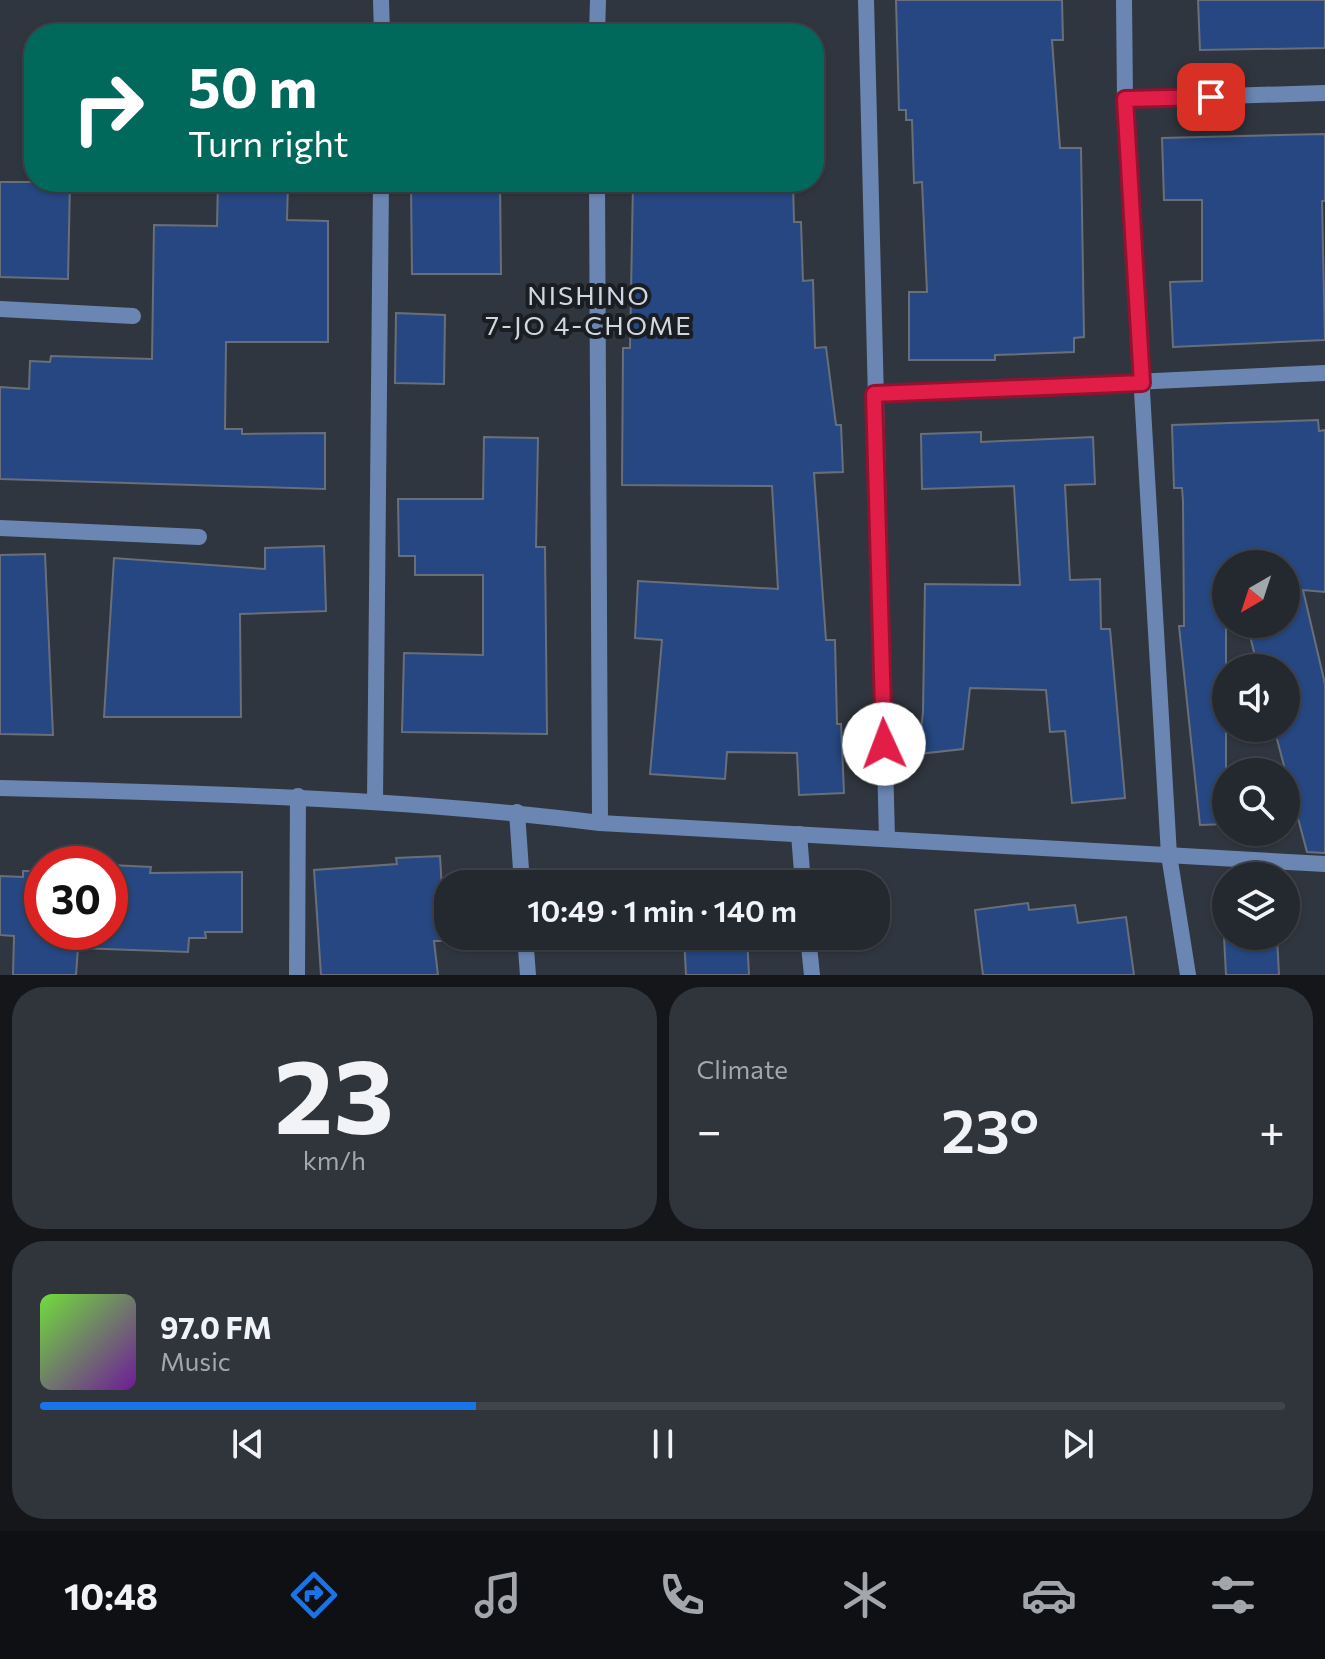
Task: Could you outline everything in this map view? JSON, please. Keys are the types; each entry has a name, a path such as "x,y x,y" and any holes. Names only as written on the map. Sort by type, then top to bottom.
{"street":[{"path":"381,0 382,24"},
{"path":"597,24 598,0"},
{"path":"866,0 887,839"},
{"path":"1124,0 1125,99 1169,855 1188,975"},
{"path":"1125,99 1325,93"},
{"path":"375,801 381,192"},
{"path":"597,192 600,823"},
{"path":"0,309 133,316"},
{"path":"874,394 1325,373"},
{"path":"0,528 199,537"},
{"path":"0,788 298,796 517,812 600,823 1325,864"},
{"path":"297,975 298,796"},
{"path":"517,812 521,870"},
{"path":"799,834 802,870"},
{"path":"526,950 528,975"},
{"path":"809,950 812,975"}],"building":[{"path":"896,0 1062,0 1063,40 1052,40 1060,148 1081,148 1084,337 1074,338 1074,352 995,355 995,360 909,360 909,292 927,292 922,182 914,183 912,120 906,120 906,110 899,110"},
{"path":"1198,0 1325,0 1325,48 1200,50"},
{"path":"1325,134 1325,201 1322,201 1325,340 1173,347 1170,282 1202,281 1202,200 1164,200 1162,138"},
{"path":"0,182 24,182 24,192 70,192 68,279 0,277"},
{"path":"218,192 288,192 287,220 328,221 328,342 226,342 225,429 242,429 242,434 325,433 325,489 0,479 0,387 29,389 30,361 50,362 51,356 152,359 154,225 217,226"},
{"path":"411,192 500,192 501,274 412,274"},
{"path":"633,192 793,192 794,222 801,222 803,281 813,280 815,348 826,347 836,425 841,425 843,472 814,473 826,640 835,640 837,724 841,724 844,793 799,795 797,753 727,752 725,779 650,774 662,640 635,638 638,581 778,589 772,486 622,485 623,348 630,348"},
{"path":"396,313 445,315 444,384 395,383"},
{"path":"1318,420 1319,431 1325,430 1325,592 1303,590 1325,684 1325,853 1307,852 1300,826 1300,758 1282,758 1278,742 1300,742 1300,654 1254,654 1250,638 1300,638 1300,550 1212,550 1212,638 1226,638 1226,654 1212,654 1212,742 1226,742 1226,758 1212,758 1212,825 1200,825 1179,626 1184,626 1183,501 1182,488 1174,488 1172,425"},
{"path":"981,432 981,442 1093,437 1095,484 1065,485 1070,580 1100,579 1101,629 1110,629 1125,798 1072,803 1065,731 1050,732 1046,690 970,688 963,749 918,754 923,712 925,584 1020,585 1014,486 922,489 921,434"},
{"path":"484,437 538,438 536,547 545,547 547,734 402,732 404,653 483,655 483,575 415,575 415,556 399,556 398,499 483,499"},
{"path":"324,546 326,611 240,614 241,717 104,717 114,558 265,569 265,548"},
{"path":"45,554 53,735 0,734 0,555"},
{"path":"440,856 441,870 434,870 434,950 438,975 321,975 314,870 397,864 396,858"},
{"path":"128,866 151,867 150,873 242,872 242,932 205,932 206,938 189,938 188,952 128,950"},
{"path":"23,871 24,950 78,950 76,975 13,975 14,936 0,935 0,876 23,877"},
{"path":"1028,903 1029,910 1075,905 1078,923 1126,917 1134,975 983,975 975,910"},
{"path":"685,950 748,950 749,975 686,975"},
{"path":"1225,950 1278,950 1279,975 1226,975"}],"district":[{"name":"NISHINO 7-JO 4-CHOME","path":"589,311"}],"route":[{"path":"884,744 874,394 1142,383 1125,99 1211,97"}]}
